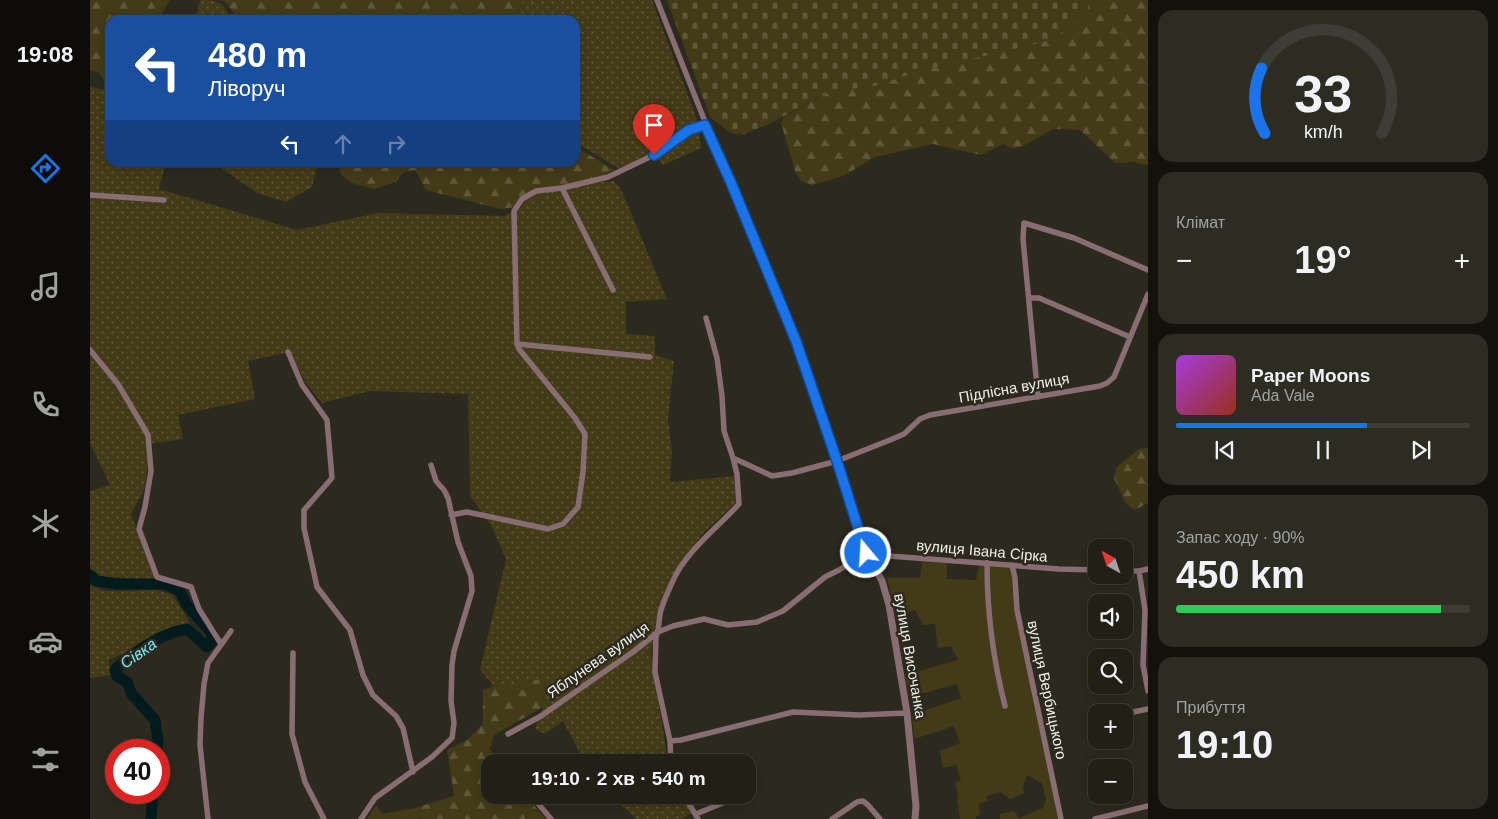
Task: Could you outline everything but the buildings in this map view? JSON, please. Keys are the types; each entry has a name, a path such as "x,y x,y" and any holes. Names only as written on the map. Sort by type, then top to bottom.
{"street":[{"name":"вулиця Височанка","path":"658,0 683,62 705,125 732,185 796,341 866,553 882,581 889,605 907,713 916,806 915,819"},
{"path":"451,515 466,512 548,529 563,524 578,507 583,472 585,434 575,418 516,344 514,211 522,199 536,191 562,188 608,177 654,155 689,130 705,125"},
{"path":"562,188 613,290"},
{"path":"90,195 164,200"},
{"path":"1038,397 1022,239 1024,223 1074,238 1148,270"},
{"name":"Підлісна вулиця","path":"733,458 772,476 792,473 837,461 904,434 920,419 930,416 1100,386 1114,377 1148,294"},
{"path":"1029,298 1039,298 1130,337"},
{"path":"671,754 670,741 655,672 656,637 661,612 678,571 703,539 739,504 738,474 724,431 717,358 706,318"},
{"path":"516,344 650,357"},
{"path":"90,350 118,384 148,434 151,471 145,508 139,529 157,577 191,587 199,609 222,644"},
{"path":"288,352 302,385 327,420 332,478 304,510 304,528 317,587 350,630 363,675 373,695 396,716 403,728 413,772"},
{"path":"361,819 375,798 413,772 452,738 454,723 451,701 452,666 454,651 472,590 471,576 458,542 448,498 436,481 431,465"},
{"name":"Яблунева вулиця","path":"508,734 541,716 633,652 658,632 673,626 704,619 728,625 757,622 783,611 824,577 866,553"},
{"name":"вулиця Івана Сірка","path":"866,553 1059,570 1088,570"},
{"path":"987,564 991,634 1005,706"},
{"name":"вулиця Вербицького","path":"1012,565 1015,578 1017,610 1061,819"},
{"path":"1133,571 1148,569"},
{"path":"1139,571 1145,610 1143,664 1148,691"},
{"path":"208,819 200,745 204,684 208,663 231,631"},
{"path":"293,653 292,734 305,782 324,819"},
{"path":"1133,712 1148,709"},
{"path":"670,741 793,712 859,715 907,713"},
{"path":"832,819 857,802 862,801 880,819"},
{"path":"538,804 551,819"},
{"path":"689,804 697,817 724,804"},
{"path":"1095,819 1148,806"}],"green space":[{"path":"90,0 170,0 161,15 105,15 105,83 99,73 90,70"},
{"path":"200,0 220,3 229,15 196,15"},
{"path":"220,0 524,0 516,15 235,15 226,2"},
{"path":"524,0 652,0 698,122 701,148 663,165 658,158 618,168 580,145 580,15 516,15"},
{"path":"667,0 1090,0 1078,19 1067,29 1048,41 917,72 875,86 829,92 771,123 744,134 735,134 710,117"},
{"path":"1090,0 1148,0 1148,165 1132,162 1115,163 1080,130 1053,129 1025,145 1013,149 1003,144 981,155 933,144 875,157 843,176 812,185 801,181 795,171 781,123 784,117 829,92 875,86 1087,9"},
{"path":"90,87 105,90 105,167 165,167 159,189 297,230 378,213 504,216 562,186 614,181 621,189 667,299 626,302 626,334 655,336 655,355 674,361 668,419 672,450 670,482 736,476 737,502 703,533 677,569 655,628 651,654 667,754 581,754 563,721 545,734 535,729 543,707 545,679 494,686 480,670 506,559 492,527 470,496 468,394 370,391 322,403 305,382 290,352 248,361 255,399 178,415 183,439 146,444 148,461 145,487 131,514 155,580 96,576 90,570 90,491 110,485 90,443"},
{"path":"580,149 614,170 599,178 524,206 501,209 426,190 415,170 404,173 396,182 374,189 352,183 340,174 340,167 580,167"},
{"path":"220,167 317,167 312,187 286,202 257,193"},
{"path":"1148,448 1148,503 1134,510 1125,502 1114,478 1117,467 1139,449"},
{"path":"922,562 947,563 947,579 976,580 979,566 1011,568 1064,819 1000,819 1000,814 1014,811 1019,818 1043,808 1046,800 1042,783 1027,775 1023,787 1024,793 1010,799 1001,792 987,796 988,801 979,804 980,815 976,816 976,819 960,819 955,783 961,780 956,765 943,768 940,751 960,743 954,726 914,739 912,715 961,698 957,684 909,697 905,675 958,660 951,646 938,648 935,624 923,625 915,610 896,616 887,578 920,578"},
{"path":"90,585 104,591 157,590 173,595 190,623 109,660 111,675 90,678"},
{"path":"545,678 543,707 494,735 490,749 493,754 481,754 481,804 533,804 546,819 421,819 415,808 454,796 447,750 467,740 483,724 483,690 494,686"},
{"path":"618,804 686,804 692,813 682,819 636,819"},
{"path":"376,805 382,814 415,808 421,819 367,819"}],"waterway":[{"name":"Сівка","path":"90,575 97,581 116,584 165,584 180,591 186,604 212,633 212,641 207,647 187,629 177,631 148,644 115,670 117,676 128,683 131,693 155,720 158,739"},
{"name":"Сівка","path":"151,819 152,804"}],"route":[{"path":"654,155 689,130 705,125 732,185 796,341 866,553"}]}
